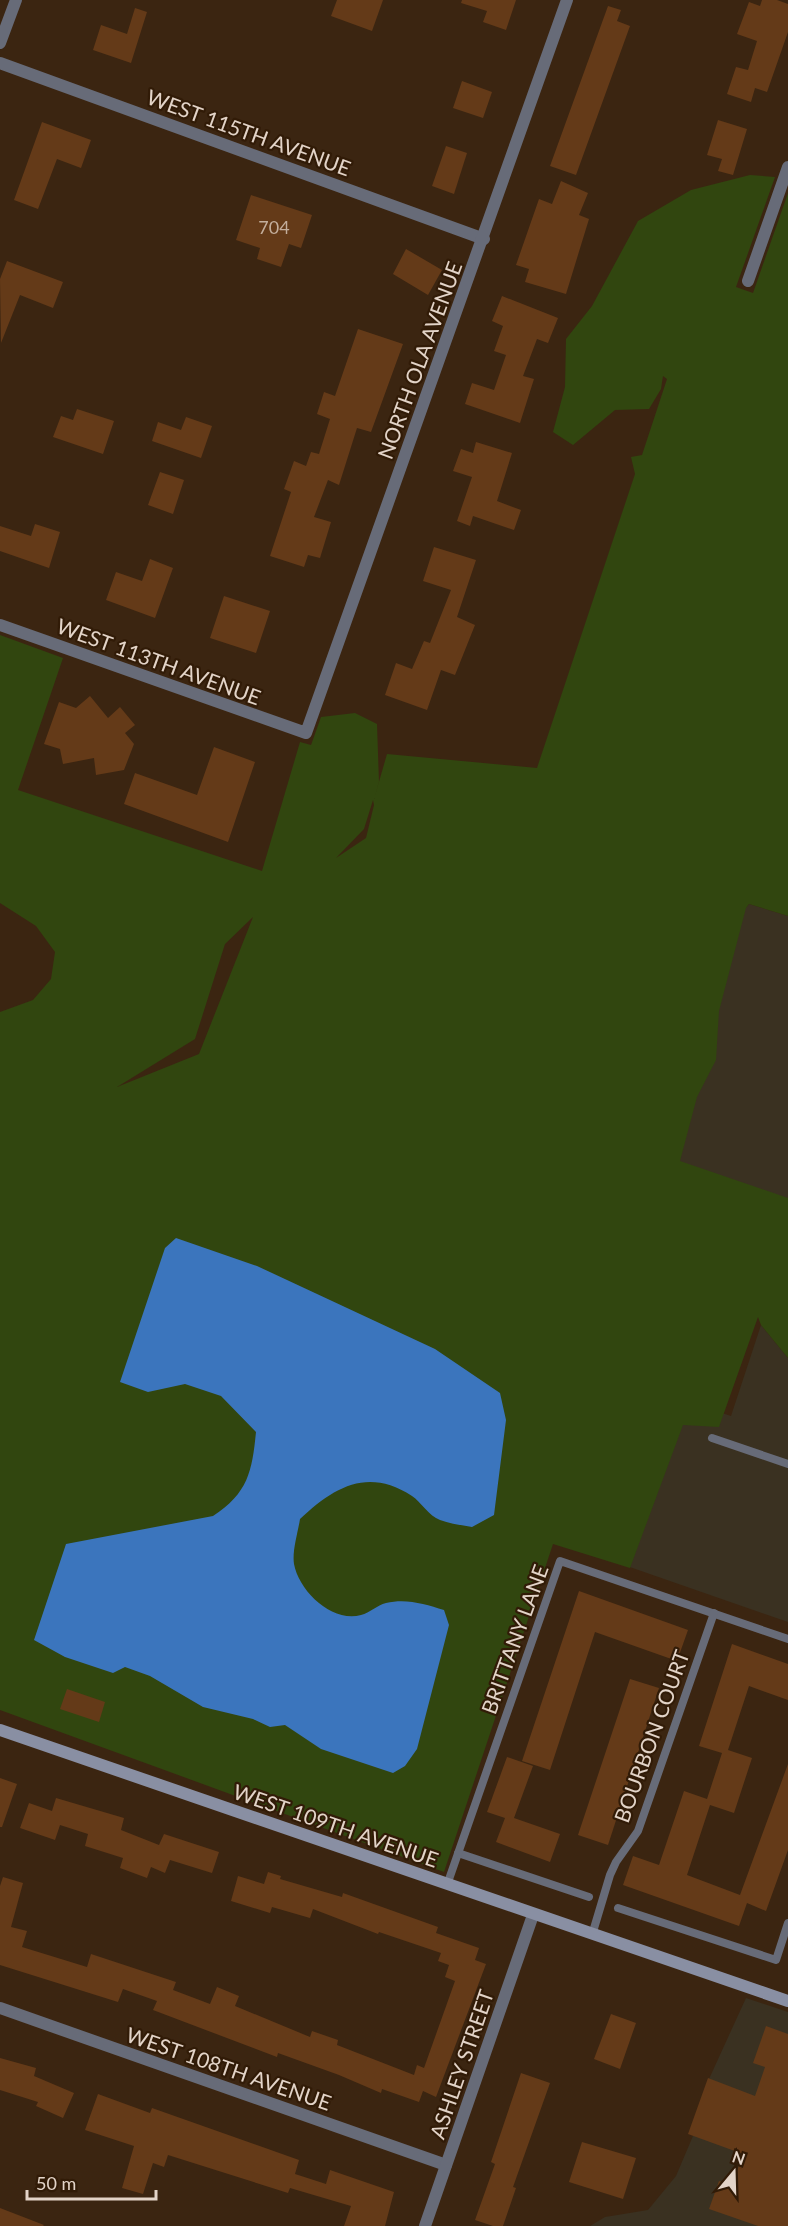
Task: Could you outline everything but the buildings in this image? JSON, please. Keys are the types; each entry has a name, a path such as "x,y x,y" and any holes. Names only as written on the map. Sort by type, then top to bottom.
{"street":[{"path":"0,44 16,0"},
{"name":"NORTH OLA AVENUE","path":"306,733 484,239 567,0"},
{"name":"WEST 115TH AVENUE","path":"0,63 484,239"},
{"path":"748,281 788,167"},
{"name":"WEST 113TH AVENUE","path":"0,625 306,733"},
{"name":"WEST 109TH AVENUE","path":"0,1730 788,2001"},
{"name":"ASHLEY STREET","path":"425,2226 533,1915"},
{"name":"WEST 108TH AVENUE","path":"0,2008 446,2165"}],"lane":[{"path":"712,1438 788,1464"},
{"name":"BRITTANY LANE","path":"447,1885 560,1561 788,1639"},
{"name":"BOURBON COURT","path":"592,1935 616,1862 638,1832 714,1614"},
{"path":"458,1853 589,1897"},
{"path":"618,1908 776,1960 788,1923"}],"shaded area":[{"path":"749,904 788,916 788,1202 663,1164 720,937"},
{"path":"761,1325 788,1358 788,1622 624,1565 679,1399 731,1416"},
{"path":"746,1998 788,2012 788,2226 590,2226 605,2217 648,2210 676,2176 701,2117 709,2079"}],"green space":[{"path":"750,175 775,177 736,287 753,293 788,193 788,916 749,904 746,908 719,1011 716,1060 697,1097 680,1161 788,1198 788,1358 761,1325 758,1317 719,1427 683,1425 630,1568 553,1544 444,1872 0,1710 0,1012 33,1000 51,979 55,952 36,926 0,903 0,635 63,658 18,790 262,871 300,742 311,745 321,717 355,713 377,724 379,782 387,754 537,768 635,474 631,457 642,455 667,379 663,376 661,389 649,409 615,410 573,445 553,432 565,387 566,339 592,306 638,221 691,190","holes":["373,800 374,805 366,838 336,858 364,829","253,917 199,1054 117,1087 195,1039 225,944"]}],"water":[{"path":"176,1238 257,1266 435,1349 500,1393 506,1420 494,1515 472,1527 448,1522 436,1518 412,1496 396,1487 366,1482 339,1490 300,1519 294,1564 302,1584 318,1603 339,1614 350,1616 367,1613 383,1604 401,1601 444,1610 449,1625 417,1749 405,1766 393,1773 321,1749 285,1725 270,1727 253,1719 203,1707 150,1676 125,1667 113,1673 65,1657 34,1640 66,1544 213,1516 234,1499 250,1470 256,1432 221,1396 185,1384 148,1392 120,1382 165,1248"}]}
